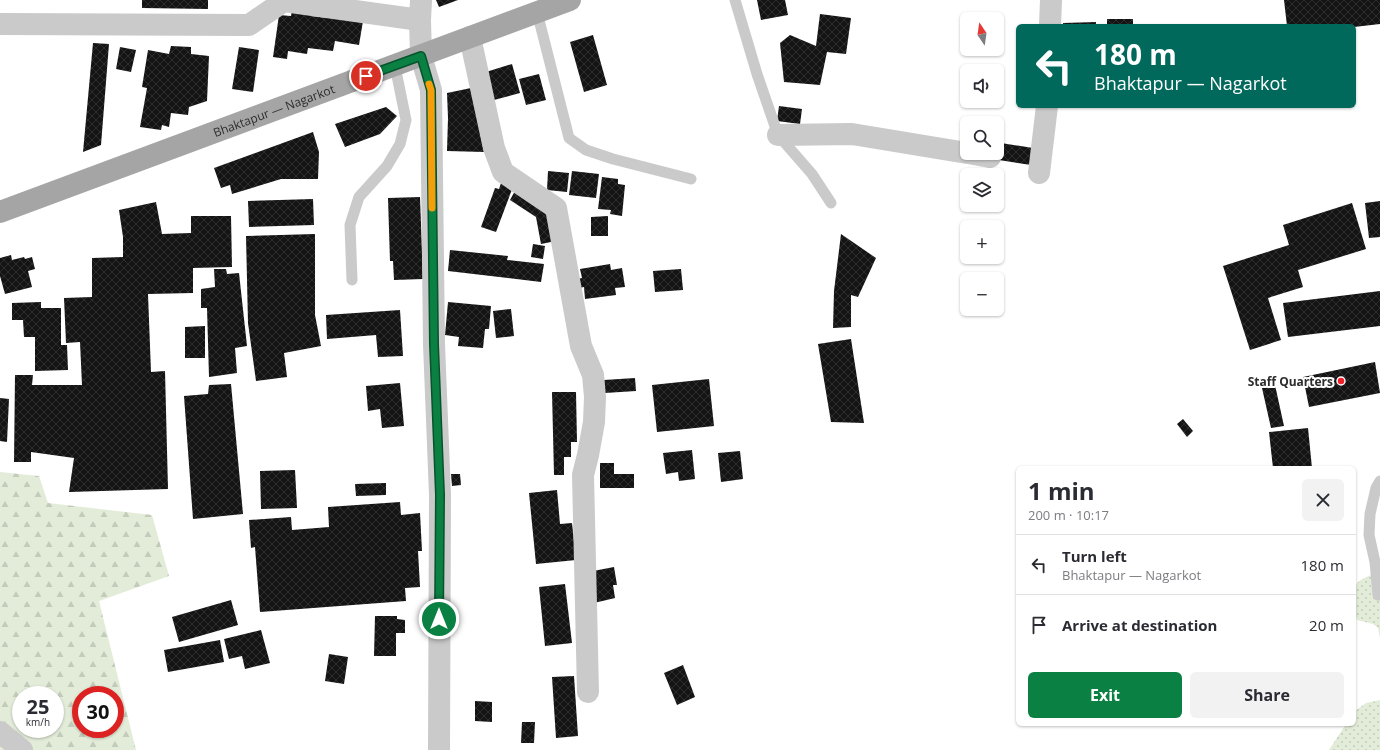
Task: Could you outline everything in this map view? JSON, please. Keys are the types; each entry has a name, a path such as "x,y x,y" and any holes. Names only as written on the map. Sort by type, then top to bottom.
{"main road":[{"name":"Bhaktapur — Nagarkot","path":"0,212 570,0"}],"street":[{"path":"0,24 249,25 284,0 420,10 421,56 431,90 434,344 440,495 440,750"},
{"path":"1050,24 1051,0"},
{"path":"470,37 494,148 503,172 556,208 581,346 593,375 595,397 594,422 583,475 588,692"},
{"path":"1039,173 1047,108"},
{"path":"778,135 852,134 960,152"},
{"path":"0,732 22,750"}],"lane":[{"path":"735,0 757,74 778,135 812,174 831,203"},
{"path":"537,12 569,138 586,150 613,159 690,179"},
{"path":"352,280 350,225 359,197 386,166 400,144 406,120 395,66"},
{"path":"1378,595 1375,562 1369,535 1370,514 1376,488 1380,481"}],"green space":[{"path":"0,472 39,476 48,503 152,515 169,576 99,601 120,686 72,686 72,738 124,738 124,702 136,750 0,750"},
{"path":"1380,573 1380,638 1378,628 1373,624 1357,620 1356,617 1356,584 1369,576"},
{"path":"1380,700 1380,750 1329,750 1345,726 1356,726 1356,710 1366,703"}],"building":[{"path":"142,0 208,0 208,9 142,8"},
{"path":"436,0 458,0 439,7"},
{"path":"757,0 785,0 788,15 761,20"},
{"path":"1284,0 1380,0 1380,24 1356,27 1356,24 1287,24"},
{"path":"292,10 312,13 311,16 328,18 329,14 364,15 359,45 335,41 333,51 308,48 307,54 288,51 287,59 273,57 279,15 291,16"},
{"path":"820,14 851,18 846,54 827,52 820,85 784,82 780,43 790,35 816,46"},
{"path":"1107,19 1133,19 1133,24 1107,24"},
{"path":"1096,22 1096,24 1063,24"},
{"path":"593,35 607,85 584,92 570,42"},
{"path":"93,43 109,44 101,145 83,152"},
{"path":"171,46 191,47 191,54 209,56 207,101 189,107 188,115 171,113 169,127 162,125 161,130 140,127 147,88 142,87 148,50 169,54"},
{"path":"120,47 136,50 131,72 116,69"},
{"path":"239,47 259,50 253,92 232,89"},
{"path":"512,64 520,93 494,100 486,72"},
{"path":"539,74 546,100 526,105 519,79"},
{"path":"471,88 484,152 447,151 447,93"},
{"path":"779,106 802,109 800,124 777,121"},
{"path":"386,107 397,116 380,134 345,147 335,124"},
{"path":"313,132 319,152 318,179 281,179 232,194 230,185 221,188 214,168"},
{"path":"1004,143 1033,148 1031,165 999,160 1004,160"},
{"path":"548,171 569,173 567,192 547,190"},
{"path":"572,171 599,174 596,198 569,195"},
{"path":"602,177 618,179 618,184 625,185 622,216 610,214 611,210 598,209"},
{"path":"502,180 514,184 496,232 481,227 495,188 499,189"},
{"path":"516,189 550,211 556,241 541,244 536,217 510,200"},
{"path":"420,197 423,279 394,280 393,261 390,261 388,198"},
{"path":"313,199 314,225 249,227 248,201"},
{"path":"1380,201 1380,237 1369,238 1365,203"},
{"path":"156,202 162,234 191,233 191,216 231,216 232,267 193,268 193,293 148,294 151,372 165,371 168,489 69,492 74,458 31,452 31,462 14,462 15,375 33,375 32,385 82,385 80,342 66,343 64,298 92,297 92,258 123,257 123,237 119,210"},
{"path":"1352,203 1366,249 1298,270 1303,287 1268,298 1281,340 1250,350 1223,266 1289,245 1283,225"},
{"path":"608,216 608,236 591,236 591,217"},
{"path":"315,234 315,315 321,346 284,353 287,377 256,381 248,323 246,236"},
{"path":"841,234 876,258 858,297 851,295 851,327 833,328 834,291"},
{"path":"533,244 545,246 543,259 531,257"},
{"path":"450,250 508,256 507,260 544,264 541,282 448,271"},
{"path":"11,255 12,260 32,257 35,269 28,271 32,287 5,294 0,276 0,258"},
{"path":"610,264 611,270 622,268 625,287 615,288 616,295 585,299 584,287 579,288 577,279 582,278 580,269"},
{"path":"214,269 226,269 227,274 239,273 247,346 235,348 237,373 209,377 207,308 201,308 201,289 215,287"},
{"path":"681,269 683,290 655,292 653,271"},
{"path":"1380,291 1380,326 1288,337 1283,303"},
{"path":"41,302 41,308 61,308 61,345 67,345 68,370 35,371 35,337 24,337 23,320 12,320 12,303"},
{"path":"448,302 491,306 489,329 485,329 483,348 458,346 459,337 445,335"},
{"path":"511,309 514,336 496,338 493,311"},
{"path":"400,310 403,356 378,357 376,335 327,339 326,315"},
{"path":"205,326 205,358 185,358 185,327"},
{"path":"851,339 864,423 831,422 818,344"},
{"name":"Staff Quarters","path":"1375,362 1380,393 1309,407 1303,377"},
{"path":"635,378 636,391 605,393 604,380"},
{"path":"709,379 714,426 657,432 652,385"},
{"path":"400,383 404,426 382,428 380,409 368,411 366,386"},
{"path":"231,384 243,514 193,519 184,396 208,394 209,385"},
{"path":"1275,385 1284,426 1271,428 1262,388"},
{"path":"552,392 576,392 577,442 571,442 571,457 564,457 564,475 554,475"},
{"path":"0,398 9,399 7,442 0,441"},
{"path":"1183,419 1193,431 1187,437 1177,424"},
{"path":"1308,428 1312,466 1273,466 1269,432"},
{"path":"692,450 695,479 679,481 678,472 666,474 663,453"},
{"path":"740,451 743,479 721,482 718,453"},
{"path":"600,463 614,463 614,474 634,474 634,488 600,488"},
{"path":"295,470 297,508 261,509 260,471"},
{"path":"451,474 460,474 461,485 452,486"},
{"path":"386,483 386,495 356,496 355,484"},
{"path":"557,490 560,524 572,523 576,560 536,564 529,493"},
{"path":"400,502 401,515 420,513 422,551 418,551 420,587 405,588 406,601 260,612 255,547 251,548 249,520 291,517 292,530 329,527 328,507"},
{"path":"614,567 617,585 613,585 615,598 594,603 588,572"},
{"path":"565,584 572,643 545,646 539,587"},
{"path":"231,600 238,625 179,642 172,617"},
{"path":"375,616 397,616 397,619 405,620 405,633 396,633 396,656 374,656"},
{"path":"261,630 270,663 245,669 242,656 229,659 224,639"},
{"path":"220,640 224,662 168,672 164,650"},
{"path":"329,654 348,657 344,684 325,681"},
{"path":"683,665 695,697 677,705 664,673"},
{"path":"574,676 578,736 556,738 552,677"},
{"path":"475,701 492,702 492,722 475,721"},
{"path":"522,722 535,722 534,743 521,743"}],"slow traffic":[{"path":"429,84 431,90 432,208"}],"place":[{"name":"Staff Quarters","path":"1341,381"}],"route":[{"path":"366,76 421,56 431,90 434,344 440,495 439,619"}]}
